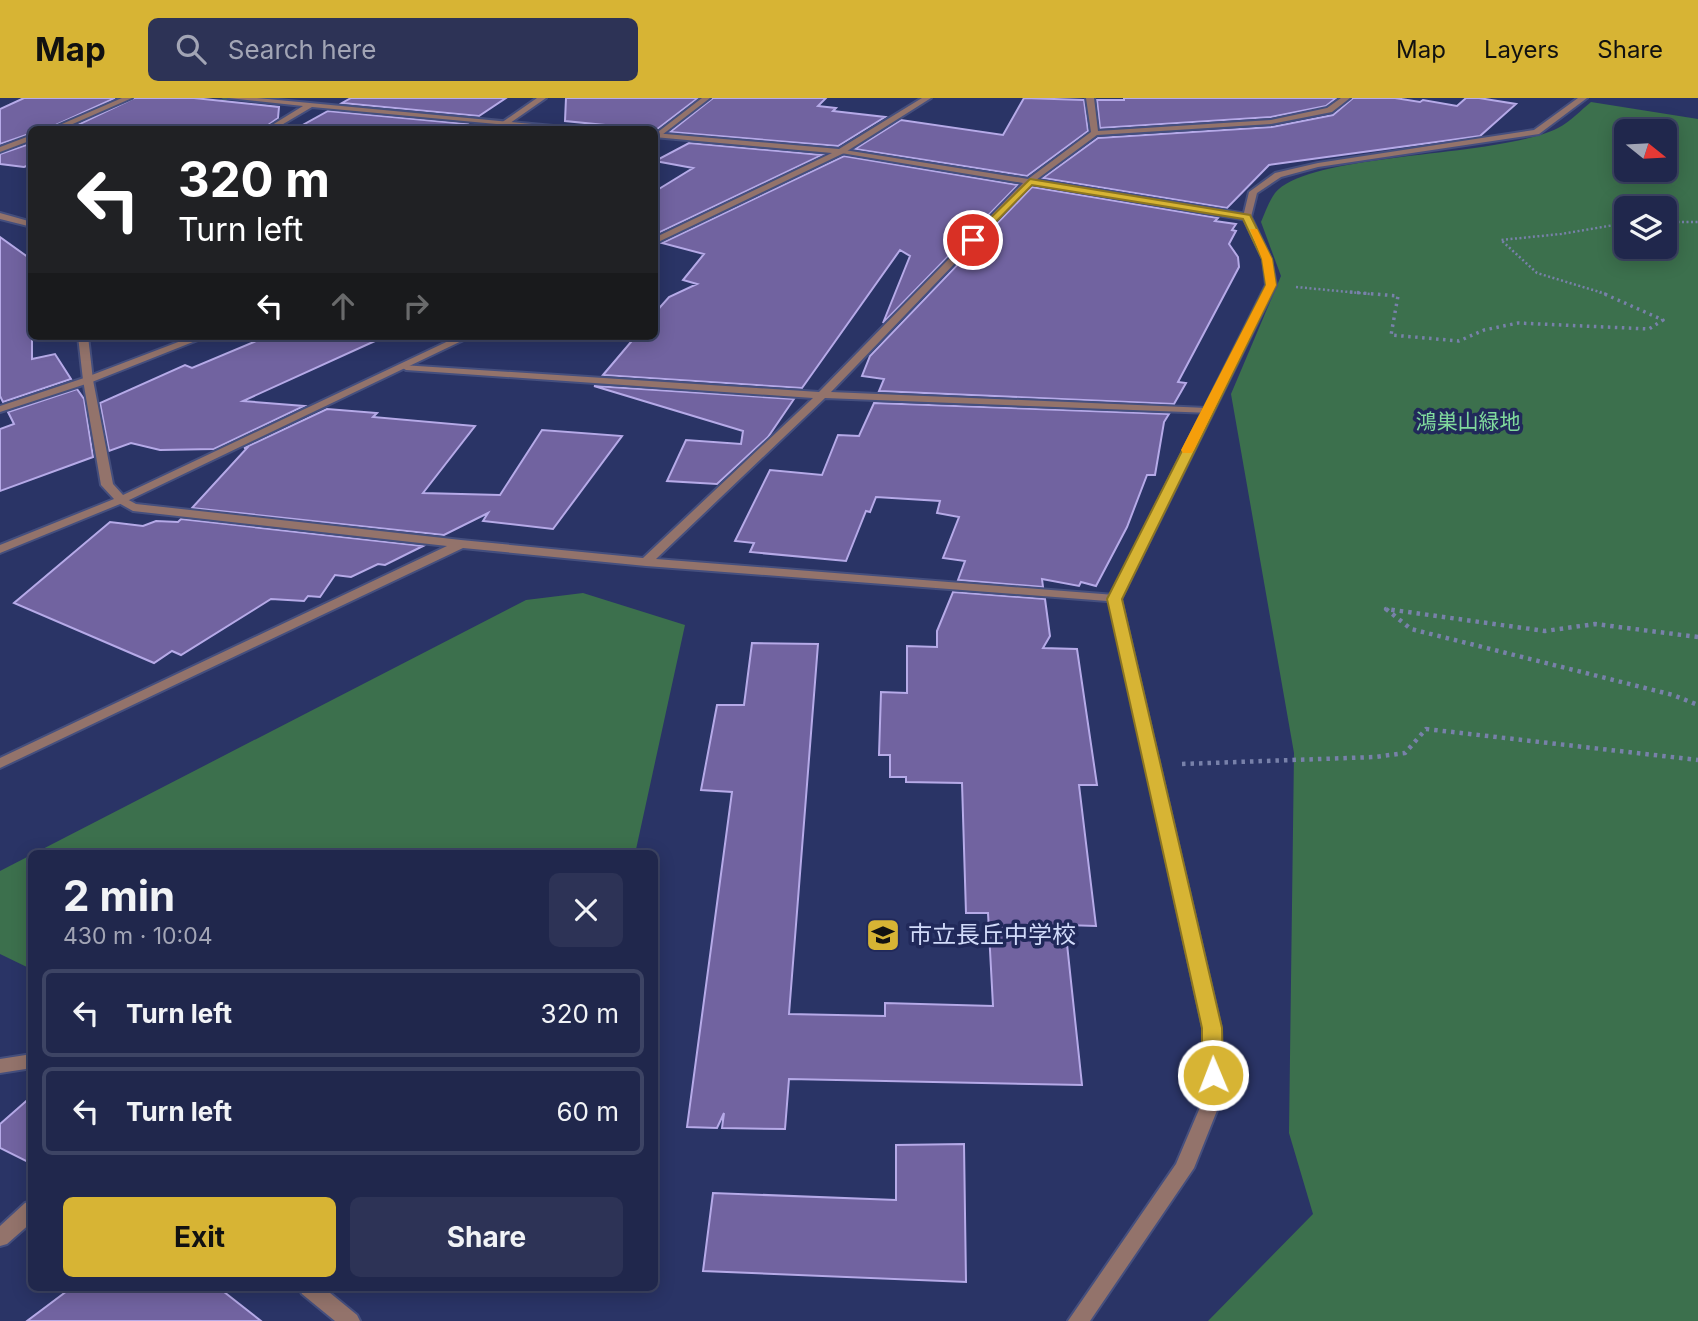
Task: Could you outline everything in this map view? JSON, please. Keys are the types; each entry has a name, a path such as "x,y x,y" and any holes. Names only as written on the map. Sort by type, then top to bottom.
{"street":[{"path":"61,126 128,98"},
{"path":"233,98 550,126"},
{"path":"274,126 325,98"},
{"path":"500,126 542,98"},
{"path":"658,134 706,98"},
{"path":"658,239 841,151 927,98"},
{"path":"1090,98 1095,133"},
{"path":"646,562 822,395 1030,182 1095,133 1271,122 1329,110 1346,98"},
{"path":"1078,1321 1184,1168 1213,1098 1212,1028 1115,599 1271,285 1267,259 1247,217 1253,192 1278,175 1318,165 1536,132 1583,98"},
{"path":"658,136 841,151 1247,217"},
{"path":"0,150 28,139"},
{"path":"0,216 28,224"},
{"path":"83,340 107,485 133,508 646,562 1115,599"},
{"path":"0,409 88,380 193,340"},
{"path":"0,549 121,499 459,340"},
{"path":"406,367 822,395 1207,411"},
{"path":"0,764 461,544"},
{"path":"0,1066 28,1061"},
{"path":"0,1238 28,1213"},
{"path":"313,1291 350,1321"}],"path":[{"path":"1677,222 1698,222"},
{"path":"1271,285 1398,296 1391,335 1433,340 1459,341 1484,330 1518,323 1649,329 1663,320 1607,295 1537,273 1501,240 1614,225"},
{"path":"1698,637 1595,624 1545,631 1386,609 1411,629 1673,695 1698,705"},
{"path":"1153,765 1375,757 1405,753 1426,729 1698,760"}],"green space":[{"name":"鴻巣山緑地","path":"1591,102 1698,119 1698,1321 1208,1321 1313,1214 1289,1133 1294,753 1231,394 1281,276 1261,222 1275,193 1295,179 1326,169 1364,162 1529,138 1558,128"},
{"path":"583,593 685,625 636,850 41,850 526,600"},
{"path":"28,857 28,968 0,954 0,871"}],"building":[{"path":"24,98 115,98 54,126 28,126 28,134 0,144 0,109"},
{"path":"134,98 194,98 279,107 278,118 267,126 75,126"},
{"path":"351,98 506,98 479,116 342,103"},
{"path":"566,98 698,98 658,128 658,126 616,126 565,121"},
{"path":"713,98 826,98 818,106 836,108 833,111 885,117 838,146 670,132"},
{"path":"1024,98 1084,100 1088,131 1027,176 855,149 901,120 1003,135"},
{"path":"1336,98 1326,106 1271,117 1100,128 1097,100"},
{"path":"1353,98 1423,100 1457,106 1466,98 1479,98 1516,104 1480,136 1269,165 1227,208 1043,178 1098,138 1272,127 1333,115"},
{"path":"328,111 467,124 464,126 301,126"},
{"path":"689,143 822,155 658,233 658,190 693,168 658,159"},
{"path":"28,144 28,166 0,164 0,154"},
{"path":"844,156 1018,185 883,323 910,256 900,250 802,388 603,375 633,340 658,340 658,309 669,297 697,284 683,280 704,254 662,243"},
{"path":"1032,187 1218,218 1215,221 1236,224 1232,230 1236,231 1229,244 1238,257 1239,267 1178,382 1186,383 1174,404 879,391 884,379 862,376 870,356"},
{"path":"0,237 28,257 28,340 32,340 32,359 55,354 71,379 3,402 0,396"},
{"path":"258,340 377,340 243,401 304,406 214,449 160,450 131,443 109,451 100,403 185,365 192,368"},
{"path":"594,386 794,399 768,437 717,484 667,481 686,440 741,444 743,431"},
{"path":"77,389 84,399 93,457 0,491 0,429 14,424 8,412"},
{"path":"874,403 1169,414 1164,422 1155,475 1147,475 1127,527 1096,586 1081,582 1079,586 1042,579 1043,587 958,580 965,561 943,558 959,517 937,513 940,501 876,497 870,512 866,511 846,561 750,552 754,543 735,541 770,470 822,475 838,435 859,436"},
{"path":"327,409 377,413 373,417 475,426 423,493 500,495 542,430 622,436 553,529 483,521 488,513 444,535 192,508 247,448 244,448"},
{"path":"181,519 423,546 385,565 378,564 351,577 335,575 320,597 308,596 304,601 271,599 181,655 172,651 154,663 14,603 110,522 143,526 156,521 178,522"},
{"path":"953,592 1045,599 1050,636 1043,648 1077,649 1097,785 1079,785 1096,926 1065,925 1082,1085 789,1079 785,1129 722,1128 724,1113 717,1128 687,1127 732,792 701,790 717,705 744,705 752,643 818,644 789,1014 885,1016 885,1003 993,1006 988,913 966,913 962,783 906,782 906,777 890,777 890,755 879,755 881,692 907,693 907,646 937,647 937,631"},
{"path":"28,1100 28,1162 0,1148 0,1124"},
{"path":"964,1144 966,1282 703,1271 713,1193 896,1200 896,1145"},
{"path":"67,1291 223,1291 261,1321 27,1321"}],"waterway":[{"path":"207,108 228,98"}],"slow traffic":[{"path":"1188,450 1271,285 1267,259 1254,231"}],"place":[{"name":"市立長丘中学校","path":"883,935"}],"route":[{"path":"973,240 1030,182 1247,217 1267,259 1271,285 1115,599 1212,1028 1213,1075"}]}
